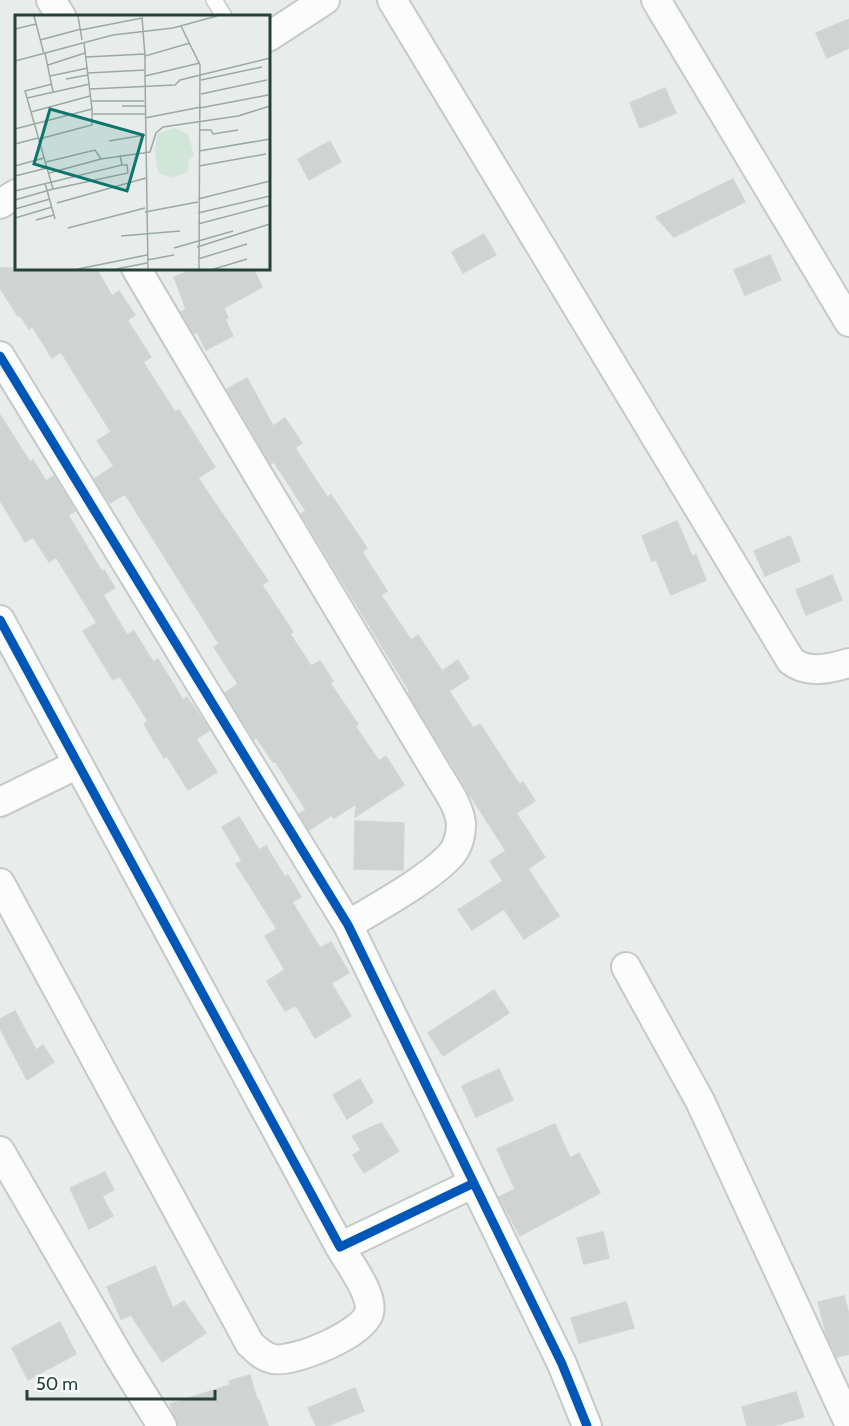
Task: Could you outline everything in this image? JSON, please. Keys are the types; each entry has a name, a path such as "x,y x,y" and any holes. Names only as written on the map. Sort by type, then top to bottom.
{"street":[{"path":"51,0 60,15"},
{"path":"270,36 326,0"},
{"path":"392,0 791,661 800,668 815,670 849,663"},
{"path":"656,0 849,322"},
{"path":"0,204 15,195"},
{"path":"137,270 457,809 461,822 459,842 450,856 424,877 348,925"},
{"path":"0,356 348,925 562,1364 587,1426"},
{"path":"0,620 365,1290 369,1300 369,1312 363,1323 346,1336 301,1354 275,1359 262,1356 250,1344 0,883"},
{"path":"0,802 78,764"},
{"path":"626,967 700,1101 849,1423"},
{"path":"0,1151 120,1359 162,1426"},
{"path":"340,1247 474,1183"}],"lane":[{"path":"214,0 223,15"}],"building":[{"path":"849,19 849,48 827,58 816,33"},
{"path":"665,88 676,113 640,128 630,103"},
{"path":"330,141 341,162 309,180 298,159"},
{"path":"733,179 745,202 674,237 656,217"},
{"path":"484,234 496,255 463,273 452,252"},
{"path":"770,255 781,280 745,295 734,270"},
{"path":"0,268 97,270 112,296 119,291 135,315 127,320 151,357 143,362 175,412 179,410 215,467 198,478 268,581 262,585 293,632 290,634 311,666 320,661 333,681 330,683 358,724 355,726 379,761 386,756 404,785 355,817 356,804 334,818 332,815 309,830 299,814 306,810 275,761 273,762 256,737 254,739 225,693 238,684 214,647 219,644 125,494 110,503 94,479 114,466 97,441 111,432 61,352 52,358 32,326 29,329 20,315 18,316 0,288"},
{"path":"192,270 254,270 262,287 224,308 228,318 225,319 233,336 206,350 197,332 194,334 181,312 186,309 174,277"},
{"path":"247,378 273,426 285,418 302,443 295,448 327,497 331,495 367,548 362,552 387,591 381,595 411,640 418,635 442,671 458,660 469,678 449,691 473,728 480,724 519,784 523,782 535,801 516,813 545,857 528,869 559,916 524,939 504,909 472,930 458,910 503,881 490,861 506,851 468,792 301,514 306,511 274,462 271,464 229,393 227,389"},
{"path":"0,415 30,462 33,460 46,481 54,476 75,511 68,515 102,572 104,570 115,588 103,595 127,635 134,631 153,662 158,659 183,700 187,697 210,730 196,739 217,772 188,790 167,756 164,758 144,724 148,721 120,676 113,680 83,631 97,623 56,557 49,562 33,537 25,542 0,500"},
{"path":"677,521 692,556 696,555 706,580 671,595 656,560 652,561 642,536"},
{"path":"790,536 800,561 765,576 754,551"},
{"path":"832,575 842,600 806,615 796,590"},
{"path":"239,817 259,850 266,846 285,877 288,875 301,897 292,902 320,948 331,942 349,973 331,983 351,1016 315,1038 296,1005 285,1011 267,981 285,970 265,936 277,929 236,864 242,861 222,827"},
{"path":"355,821 404,823 403,870 354,869"},
{"path":"494,990 509,1013 443,1056 428,1033"},
{"path":"15,1011 36,1050 43,1045 54,1062 27,1080 0,1028 0,1019"},
{"path":"499,1069 513,1100 476,1117 462,1086"},
{"path":"360,1079 373,1102 347,1119 333,1095"},
{"path":"381,1123 399,1151 364,1173 353,1155 361,1150 352,1136"},
{"path":"555,1124 570,1158 579,1153 600,1193 520,1236 499,1197 515,1189 497,1149"},
{"path":"105,1172 114,1190 102,1196 113,1216 89,1229 70,1188"},
{"path":"603,1232 609,1258 584,1264 577,1238"},
{"path":"155,1266 173,1308 184,1301 206,1333 162,1362 131,1315 121,1319 107,1287"},
{"path":"844,1296 849,1315 849,1354 837,1357 827,1337 818,1302"},
{"path":"626,1302 634,1328 579,1343 571,1318"},
{"path":"60,1322 76,1354 28,1380 12,1348"},
{"path":"250,1375 268,1426 178,1426 170,1404 230,1385 229,1381"},
{"path":"355,1388 364,1411 327,1426 316,1426 308,1408"},
{"path":"796,1392 804,1417 773,1426 747,1426 742,1407"}],"cycle path":[{"path":"0,356 348,925 562,1364 587,1426"},
{"path":"0,620 340,1247 474,1183"}]}
